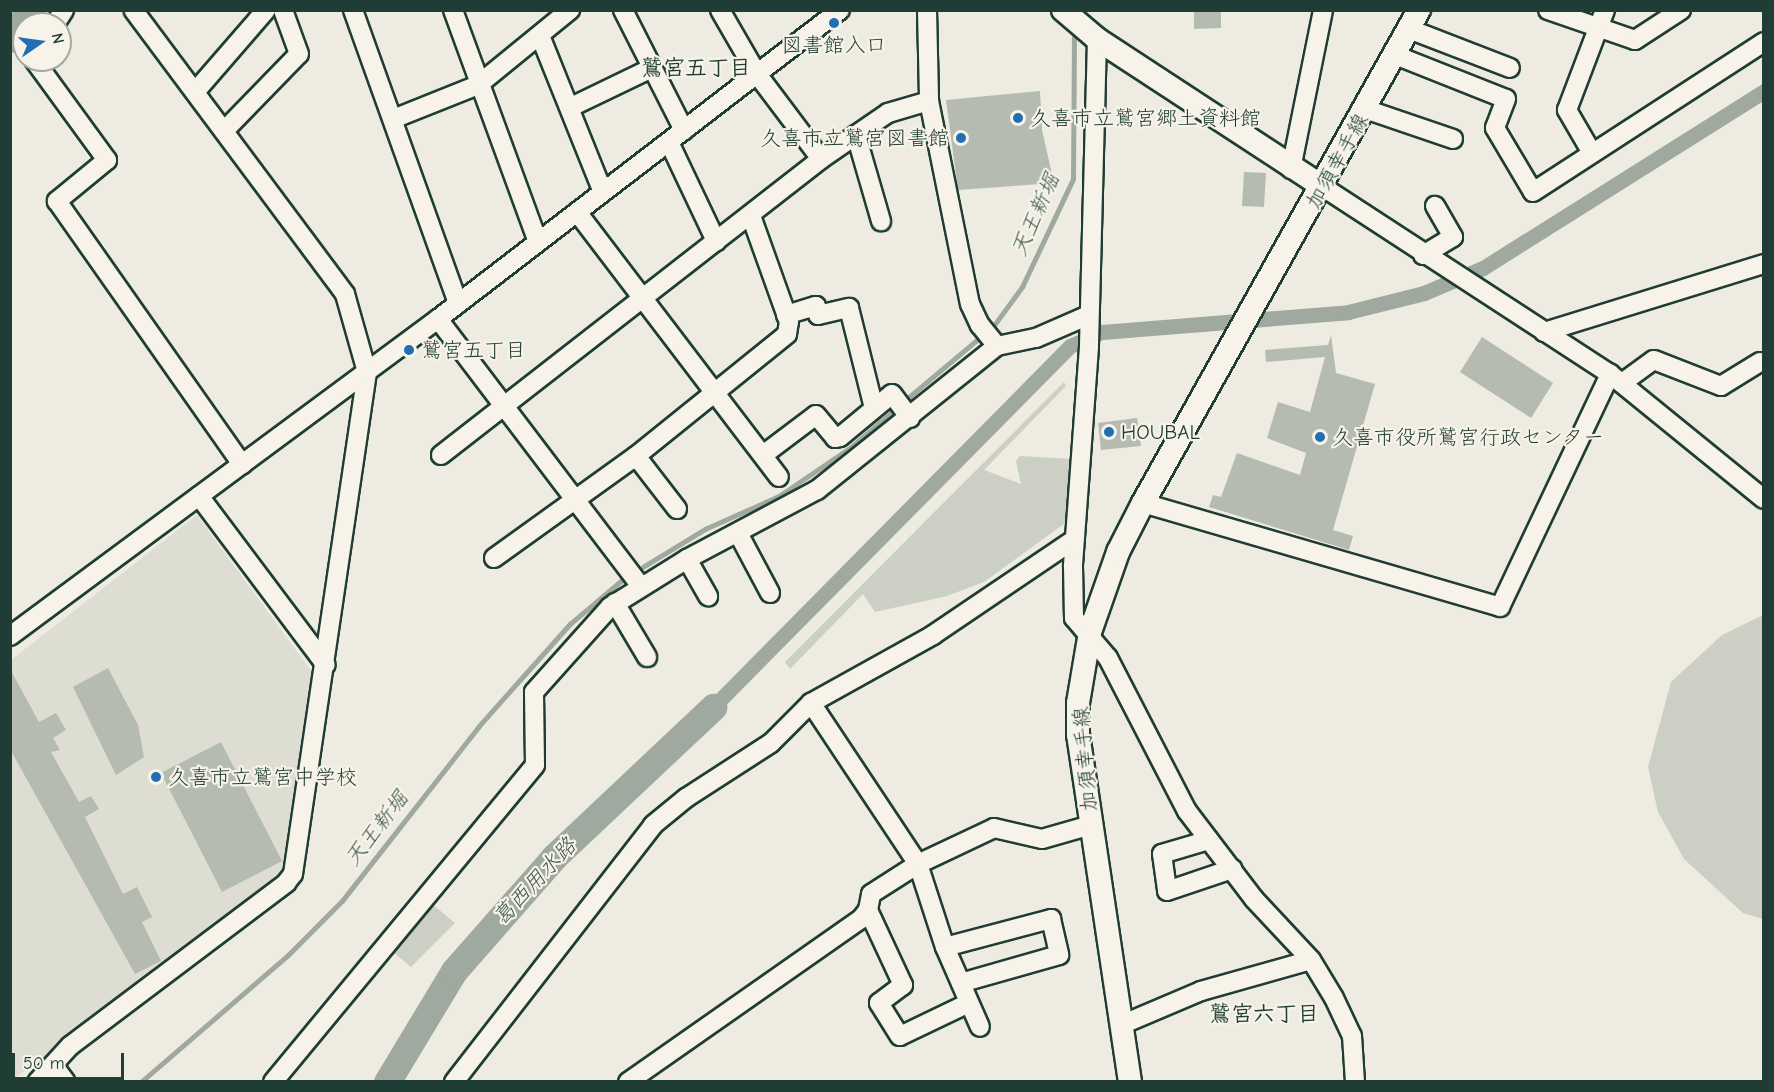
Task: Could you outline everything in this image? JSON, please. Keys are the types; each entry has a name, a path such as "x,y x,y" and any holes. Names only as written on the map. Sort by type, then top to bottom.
{"main road":[{"path":"1063,10 1291,169 1323,187"},
{"name":"加須幸手線","path":"1130,1082 1091,825 1078,703 1090,632 1109,574 1143,503 1323,187 1414,20"}],"street":[{"path":"37,1082 70,1046 286,884 292,874 326,664 368,372 345,294 133,10"},
{"path":"195,92 266,10"},
{"path":"224,131 299,54 283,10"},
{"path":"353,10 458,304"},
{"path":"453,10 478,85 538,242"},
{"path":"393,119 478,85 541,38 570,10"},
{"path":"624,10 684,130"},
{"path":"720,10 757,74 821,159"},
{"path":"10,636 458,304 757,74 819,17 840,10"},
{"path":"927,10 929,101 970,304 997,346"},
{"path":"1291,169 1323,10"},
{"path":"1548,10 1635,40 1681,10"},
{"path":"1592,153 1567,110 1596,27 1605,10"},
{"path":"1414,20 1510,68"},
{"path":"1088,26 1089,347 1075,539 1074,618 1090,632 1108,658 1187,811 1232,869 1311,960 1352,1036 1355,1082"},
{"path":"541,38 571,107 603,192"},
{"path":"1395,55 1506,99 1495,128 1533,192 1764,42"},
{"path":"571,107 652,68"},
{"path":"42,72 107,160 57,201 242,464"},
{"path":"441,455 751,216 821,159 888,112 929,101"},
{"path":"1365,109 1453,139"},
{"path":"856,135 881,221"},
{"path":"669,142 716,241"},
{"path":"1323,187 1423,255 1616,379 1760,490"},
{"path":"1423,255 1453,237 1435,206"},
{"path":"577,212 779,477"},
{"path":"494,558 636,456 787,334 786,315 751,216"},
{"path":"1544,332 1764,264"},
{"path":"786,315 816,306 818,315 849,308 874,408"},
{"path":"438,319 577,498 641,586"},
{"path":"273,1082 535,765 534,692 615,603 687,559 817,489 910,418 997,346 1036,338 1089,320"},
{"path":"1143,503 1500,607 1616,379 1654,360 1721,386 1760,362"},
{"path":"763,455 816,415 835,438 892,394 910,418"},
{"path":"636,456 677,509"},
{"path":"199,496 326,664"},
{"path":"738,533 770,593"},
{"path":"456,1081 653,825 686,798 771,743 811,703 933,634 1075,539"},
{"path":"687,559 708,596"},
{"path":"615,603 647,657"},
{"path":"811,703 918,864 945,946 980,1027"},
{"path":"969,1003 900,1036 879,1003 903,985 868,910 871,894 918,864 994,828 1042,839 1091,825"},
{"path":"1209,840 1162,854 1167,891 1232,869"},
{"path":"628,1082 868,910"},
{"path":"945,946 1051,919 1059,956 961,983"},
{"path":"1121,1025 1201,991 1311,960"},
{"path":"53,1065 66,1082"}],"shaded area":[{"path":"1064,382 1066,386 984,470 1021,484 1016,461 1020,456 1072,459 1068,521 984,582 947,596 875,612 863,594 790,669 785,662"},
{"name":"久喜市立鷲宮中学校","path":"197,515 317,679 284,876 11,1081 11,660"},
{"path":"1763,615 1763,919 1743,913 1684,859 1658,812 1648,767 1671,682 1722,635"},
{"path":"432,904 455,923 411,967 391,950"}],"building":[{"path":"1194,10 1221,10 1221,28 1194,29"},
{"path":"1040,91 1042,130 1054,183 958,190 946,100"},
{"path":"1244,172 1266,173 1264,207 1242,206"},
{"path":"1331,335 1336,373 1375,384 1333,530 1353,536 1349,550 1209,507 1213,495 1221,497 1237,453 1300,475 1306,453 1267,438 1278,402 1310,412 1325,357 1266,362 1265,350 1328,345"},
{"path":"1482,337 1553,383 1531,418 1460,372"},
{"path":"1137,418 1141,446 1101,450 1098,423"},
{"path":"108,668 138,725 144,757 116,775 73,687"},
{"path":"10,669 39,722 56,713 66,730 53,738 60,750 51,752 79,802 91,796 99,809 85,817 123,894 137,887 152,917 142,922 161,961 135,974 10,749"},
{"path":"221,742 282,861 222,892 161,773"}],"waterway":[{"path":"10,39 30,10"},
{"name":"天王新堀","path":"995,324 1022,287 1073,179 1074,38"},
{"path":"713,707 1070,346 1102,332 1348,312 1424,293 1483,268 1764,91"},
{"name":"天王新堀","path":"909,397 977,340"},
{"name":"天王新堀","path":"643,567 705,529 779,496 851,447 891,413"},
{"name":"天王新堀","path":"141,1082 288,955 342,901 479,726 570,624 622,580"},
{"name":"葛西用水路","path":"387,1082 454,971 554,857 713,707"}],"place":[{"name":"図書館入口","path":"834,23"},
{"name":"久喜市立鷲宮郷土資料館","path":"1018,118"},
{"name":"久喜市立鷲宮図書館","path":"961,138"},
{"name":"鷲宮五丁目","path":"409,350"},
{"name":"HOUBAL","path":"1109,432"},
{"name":"久喜市役所鷲宮行政センター","path":"1320,437"},
{"name":"久喜市立鷲宮中学校","path":"156,777"}],"district":[{"name":"鷲宮五丁目","path":"696,69"},
{"name":"鷲宮六丁目","path":"1264,1015"}]}
